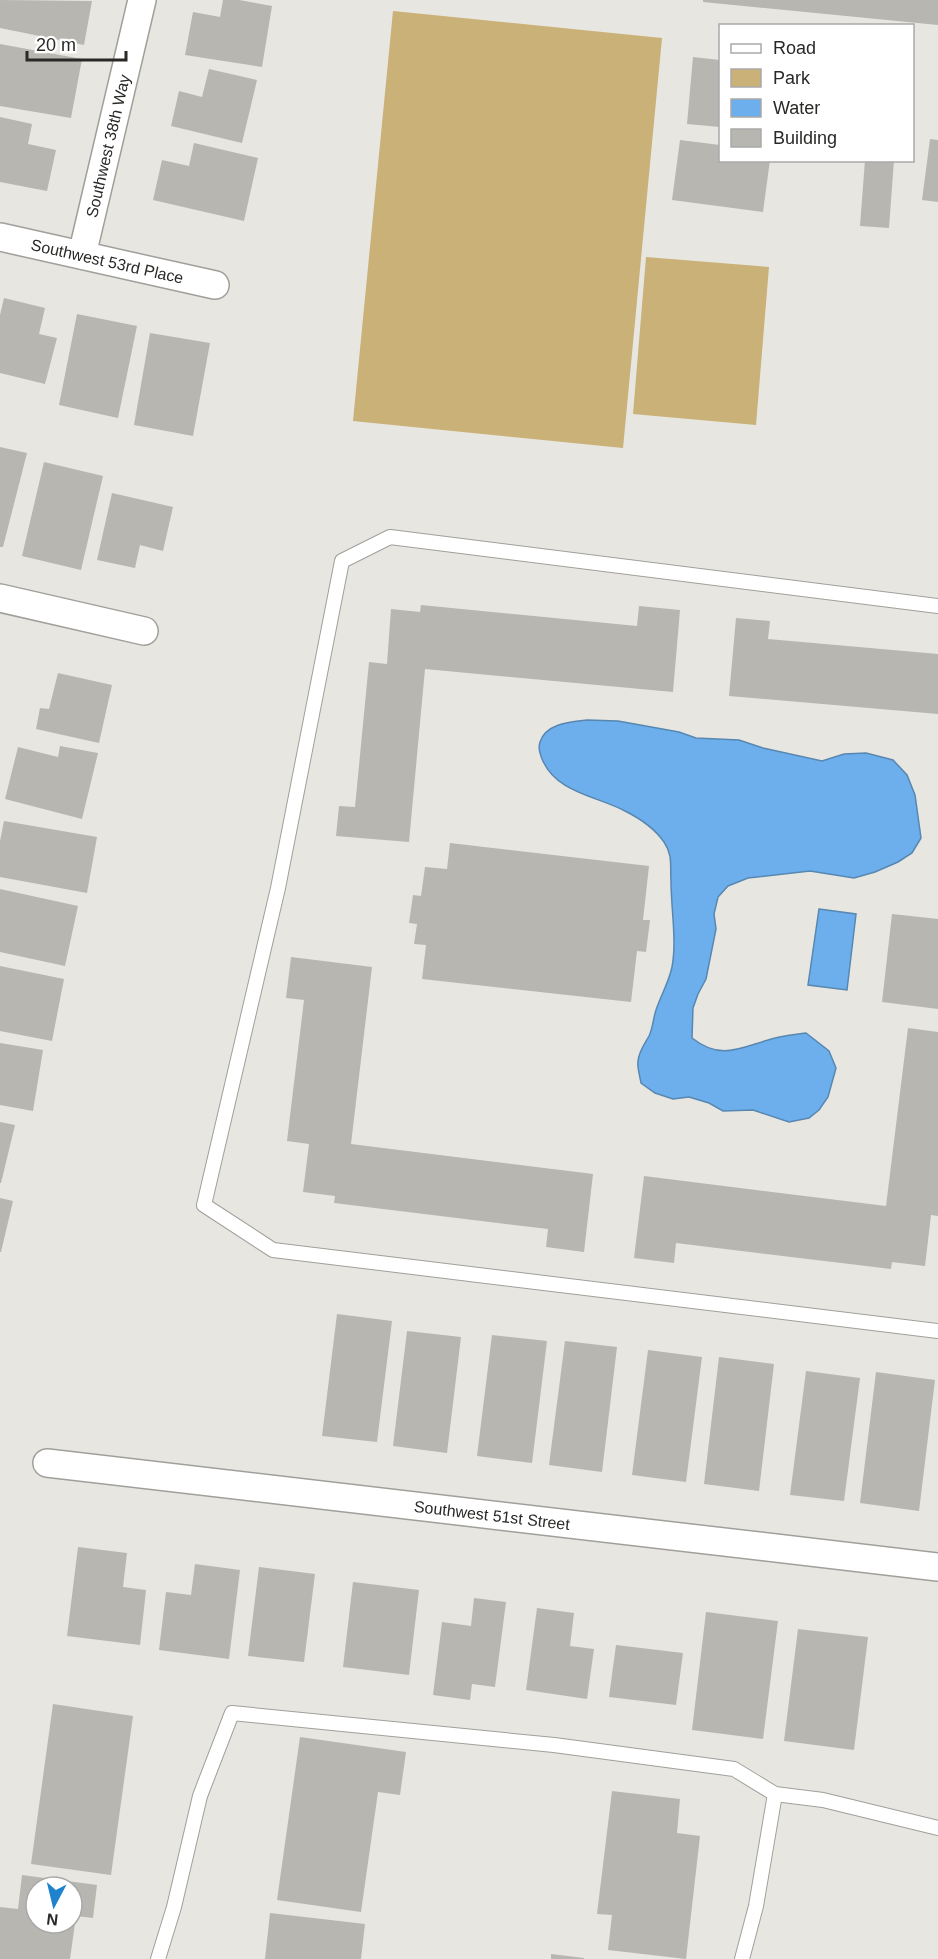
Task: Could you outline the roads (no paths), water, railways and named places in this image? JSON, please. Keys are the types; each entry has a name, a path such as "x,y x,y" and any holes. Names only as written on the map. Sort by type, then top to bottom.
{"street":[{"name":"Southwest 38th Way","path":"82,255 142,0"},
{"name":"Southwest 53rd Place","path":"0,237 215,285"},
{"path":"1,602 144,631"},
{"name":"Southwest 51st Street","path":"47,1463 938,1567"}],"lane":[{"path":"938,606 390,537 342,561 278,888 204,1206 273,1250 938,1331"},
{"path":"158,1959 174,1907 200,1796 232,1713 554,1745 734,1769 775,1794 823,1800 938,1828"},
{"path":"742,1959 756,1906 775,1794"}],"water":[{"path":"587,720 618,721 679,732 696,738 739,740 763,748 822,761 844,754 866,753 893,760 907,775 915,795 921,838 912,853 875,872 854,878 810,871 748,878 728,886 718,897 714,914 716,929 706,979 693,1008 692,1038 711,1049 729,1051 806,1033 829,1051 836,1068 828,1097 819,1110 809,1118 789,1122 753,1110 723,1111 709,1103 689,1097 673,1099 655,1093 641,1083 639,1057 671,973 674,935 670,856 660,837 641,820 614,806 578,792 557,779 548,770 539,747 543,736 553,727"},
{"path":"819,909 856,914 847,990 808,985"}]}
